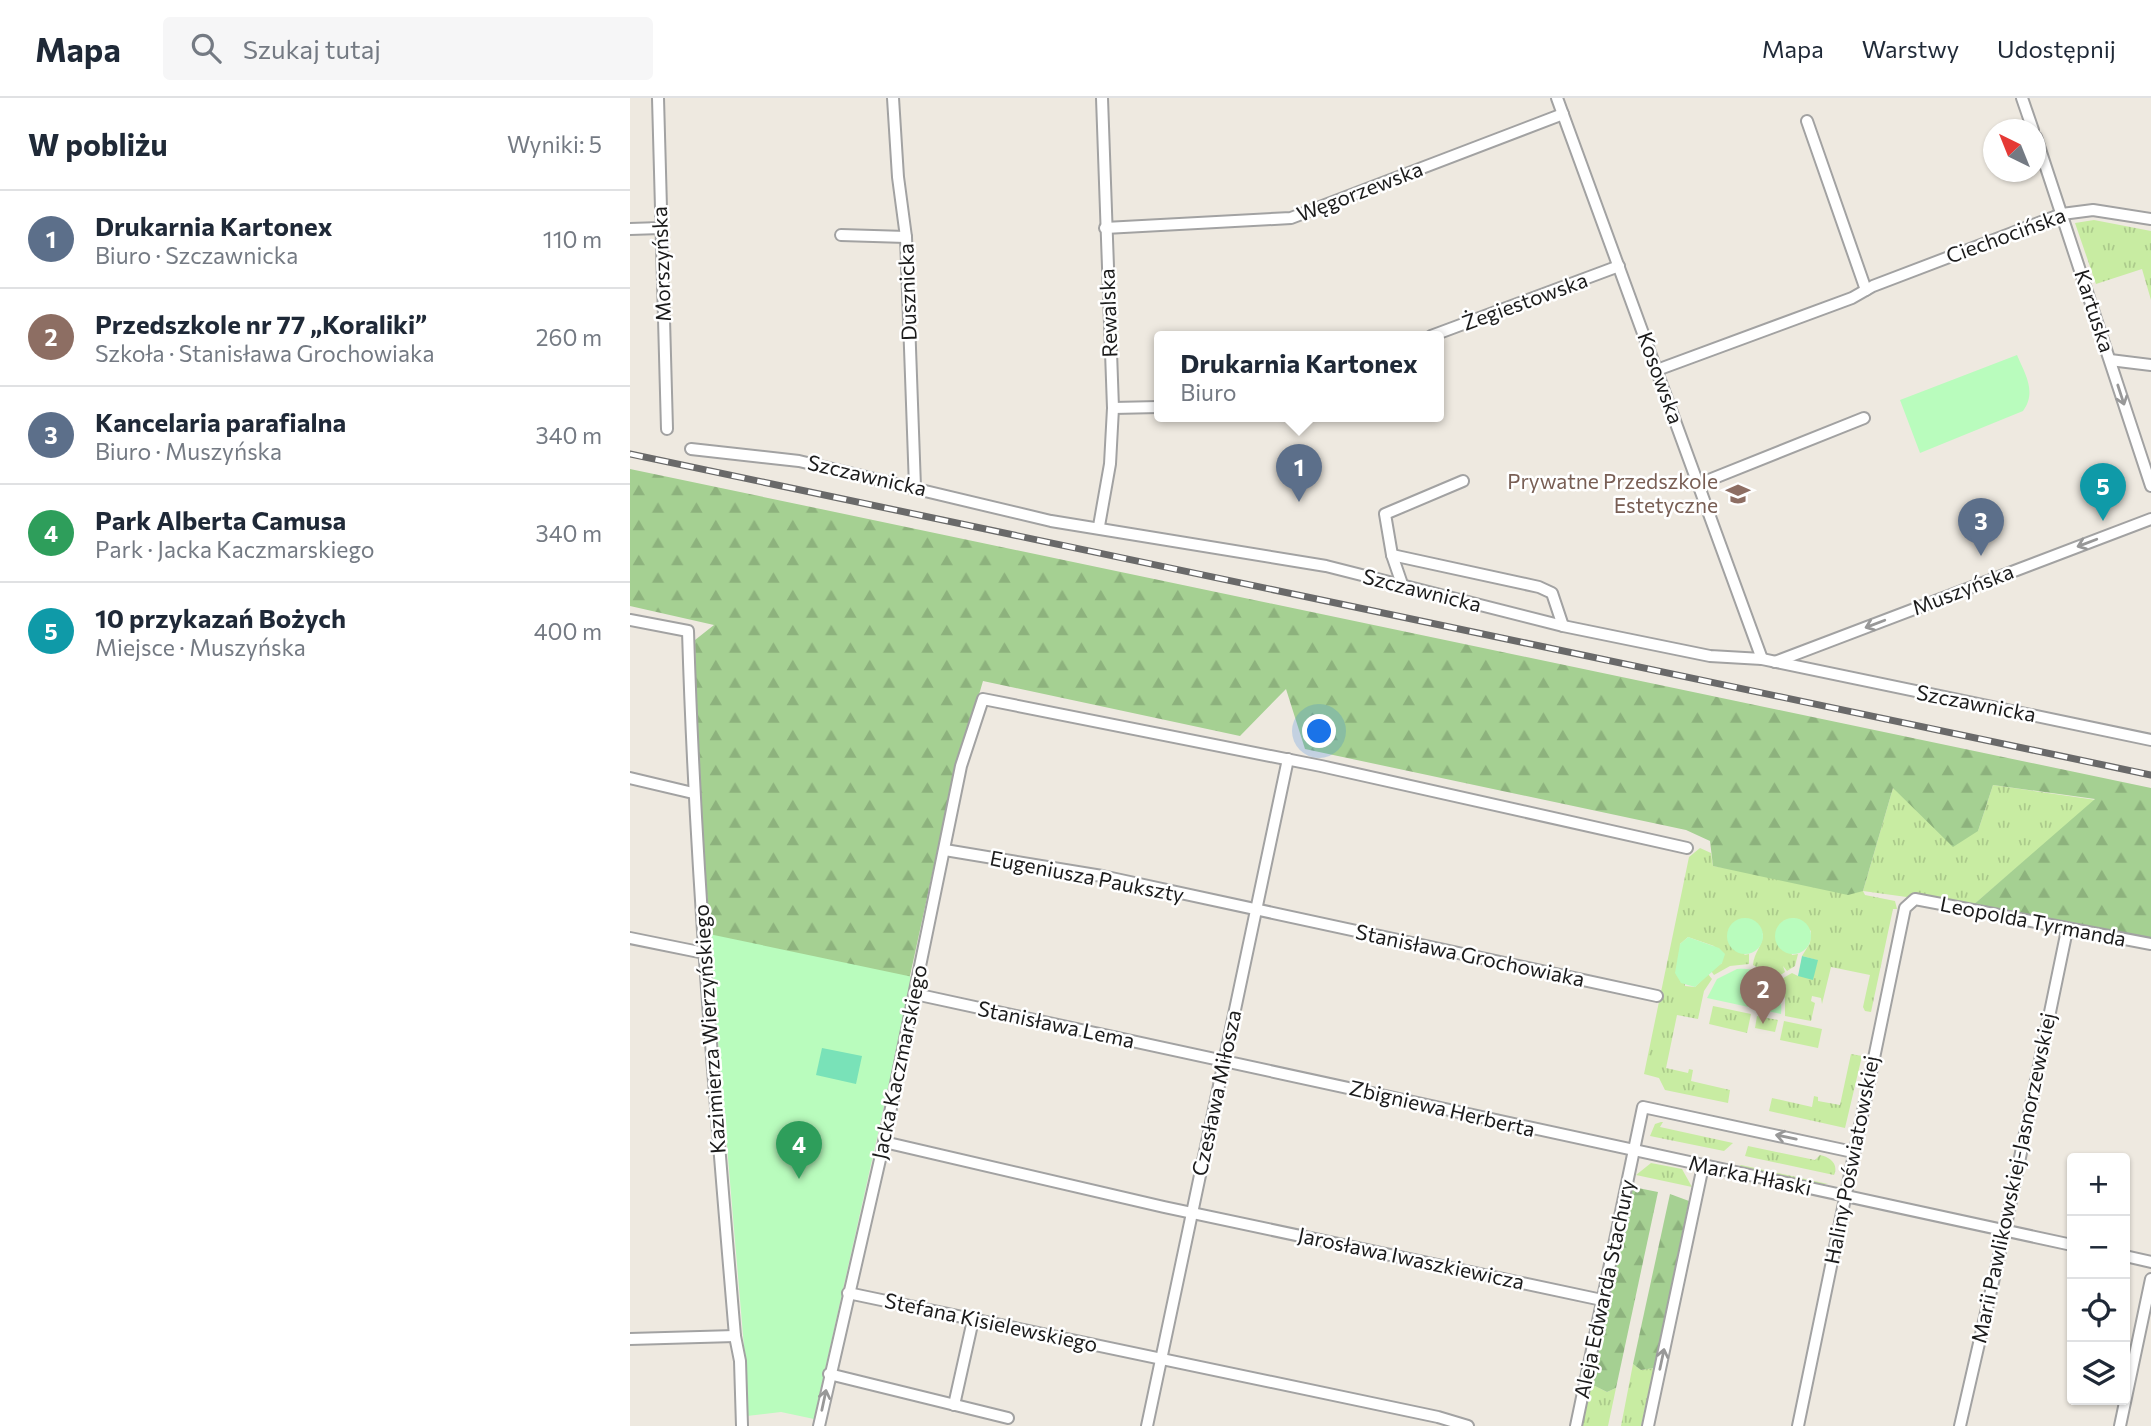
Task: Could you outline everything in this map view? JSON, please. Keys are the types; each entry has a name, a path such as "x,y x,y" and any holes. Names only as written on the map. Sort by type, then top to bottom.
{"street":[{"name":"Morszyńska","path":"658,98 667,429"},
{"name":"Dusznicka","path":"893,98 898,177 906,237 915,487"},
{"name":"Rewalska","path":"1099,526 1110,464 1112,408 1102,98"},
{"name":"Kosowska","path":"1557,98 1762,659"},
{"path":"2022,98 2029,119"},
{"name":"Węgorzewska","path":"1105,228 1291,218 1563,114"},
{"path":"1807,121 1866,290"},
{"name":"Kartuska","path":"2046,168 2151,486"},
{"name":"Ciechocińska","path":"1657,370 1852,298 1866,290 2062,214 2093,209 2151,219"},
{"path":"630,229 661,228"},
{"path":"841,235 906,237"},
{"name":"Żegiestowska","path":"1444,331 1619,266"},
{"path":"2110,360 2151,365"},
{"path":"1112,408 1154,407"},
{"path":"1699,484 1864,418"},
{"name":"Szczawnicka","path":"691,449 799,461 1051,521 1099,526 1326,566 1563,626 1710,656 1762,659 2151,740"},
{"path":"1403,587 1392,555 1385,514 1463,481"},
{"name":"Muszyńska","path":"1775,662 2151,519"},
{"path":"1392,555 1539,587 1552,593 1563,626"},
{"name":"Kazimierza Wierzyńskiego","path":"630,620 688,631 693,793 735,1336 740,1361 742,1426"},
{"name":"Jacka Kaczmarskiego","path":"819,1426 884,1142 961,766 982,699 1288,760"},
{"path":"1288,760 1688,848"},
{"name":"Czesława Miłosza","path":"1147,1426 1288,760"},
{"path":"630,778 693,793"},
{"name":"Eugeniusza Paukszty","path":"945,850 1102,876 1256,911"},
{"name":"Leopolda Tyrmanda","path":"1916,899 2151,944"},
{"name":"Haliny Poświatowskiej","path":"1798,1426 1905,908 1916,899"},
{"name":"Stanisława Grochowiaka","path":"1256,911 1657,996"},
{"name":"Marii Pawlikowskiej-Jasnorzewskiej","path":"1960,1426 2005,1230 2067,930"},
{"path":"630,938 704,953"},
{"name":"Stanisława Lema","path":"915,994 1224,1061"},
{"name":"Zbigniewa Herberta","path":"1224,1061 1633,1152"},
{"name":"Aleja Edwarda Stachury","path":"1576,1426 1643,1107 1853,1152"},
{"name":"Jarosława Iwaszkiewicza","path":"884,1142 1164,1207 1602,1300"},
{"name":"Marka Hłaski","path":"1633,1152 2067,1244"},
{"path":"1648,1426 1703,1166"},
{"path":"2130,1257 2151,1262"},
{"path":"2120,1426 2151,1279"},
{"name":"Stefana Kisielewskiego","path":"848,1293 1438,1417 1468,1426"},
{"path":"954,1405 974,1320"},
{"path":"630,1339 735,1336"},
{"path":"830,1374 1008,1418"}],"green space":[{"path":"2094,220 2151,231 2151,300 2142,269 2096,284 2075,223"},
{"path":"2017,355 2029,390 2023,411 1920,453 1900,400"},
{"path":"630,469 2151,788 2151,938 1972,906 2095,799 1993,785 1978,831 1953,847 1893,788 1863,891 1848,895 1713,866 1710,841 1686,830 1305,749 1286,689 1240,736 983,681 949,797 891,1063 712,958 699,790 695,640 714,625 630,606"},
{"path":"1993,785 2096,800 1972,906 1863,891 1893,788 1978,831"},
{"path":"1700,848 1711,853 1713,866 1863,891 1865,895 1895,901 1897,909 1893,909 1871,1012 1865,1011 1863,1007 1870,975 1831,967 1822,1004 1821,998 1812,996 1811,1001 1815,1003 1811,1021 1785,1016 1785,998 1778,981 1792,973 1798,976 1817,960 1802,956 1810,943 1811,931 1794,918 1783,921 1792,955 1798,954 1795,966 1787,971 1783,966 1785,972 1776,978 1753,965 1763,933 1744,955 1749,954 1749,964 1730,966 1714,975 1711,971 1722,963 1714,946 1688,937 1680,944 1685,986 1695,987 1708,974 1712,979 1704,991 1698,1019 1677,1015 1666,1068 1688,1073 1689,1069 1693,1070 1691,1081 1730,1090 1728,1103 1665,1090 1659,1078 1644,1074 1689,857"},
{"path":"1745,918 1758,923 1763,936 1758,949 1745,954 1732,949 1727,936 1732,923"},
{"path":"1793,918 1806,923 1811,936 1806,949 1793,954 1780,949 1775,936 1780,923"},
{"path":"709,934 913,977 814,1419 781,1412 747,1416 747,1382"},
{"path":"1688,937 1719,948 1725,954 1722,963 1695,987 1681,983 1675,973 1680,944"},
{"path":"1802,956 1818,960 1813,980 1798,976"},
{"path":"1737,969 1756,971 1771,980 1779,995 1781,1014 1707,998 1717,979"},
{"path":"1713,1006 1751,1014 1747,1033 1709,1024"},
{"path":"1757,1016 1778,1020 1775,1032 1755,1028"},
{"path":"1784,1021 1822,1029 1818,1048 1780,1040"},
{"path":"822,1048 862,1056 856,1084 816,1075"},
{"path":"1851,1054 1862,1056 1845,1128 1769,1111 1772,1098 1812,1107 1814,1096 1818,1097 1818,1101 1840,1105"},
{"path":"1663,1122 1660,1127 1733,1143 1724,1151 1650,1136 1655,1124"},
{"path":"1748,1146 1815,1160 1820,1155 1824,1156 1833,1162 1834,1175 1745,1156"},
{"path":"1651,1163 1682,1169 1692,1187 1636,1175"},
{"path":"1741,1165 1828,1184 1738,1167"},
{"path":"1632,1189 1658,1192 1616,1388 1607,1392 1591,1384"},
{"path":"1670,1194 1689,1201 1654,1368 1641,1370 1633,1364"},
{"path":"1633,1364 1641,1370 1654,1368 1641,1426 1621,1426"},
{"path":"1591,1384 1607,1392 1616,1388 1608,1426 1582,1426"}],"railway":[{"path":"630,454 2151,775"}],"place":[{"name":"Prywatne Przedszkole Estetyczne","path":"1738,494"},
{"name":"Drukarnia Kartonex","path":"1299,502"},
{"name":"10 przykazań Bożych","path":"2103,521"},
{"name":"Kancelaria parafialna","path":"1981,556"},
{"name":"Przedszkole nr 77 „Koraliki”","path":"1763,1024"},
{"name":"Park Alberta Camusa","path":"799,1179"}]}
